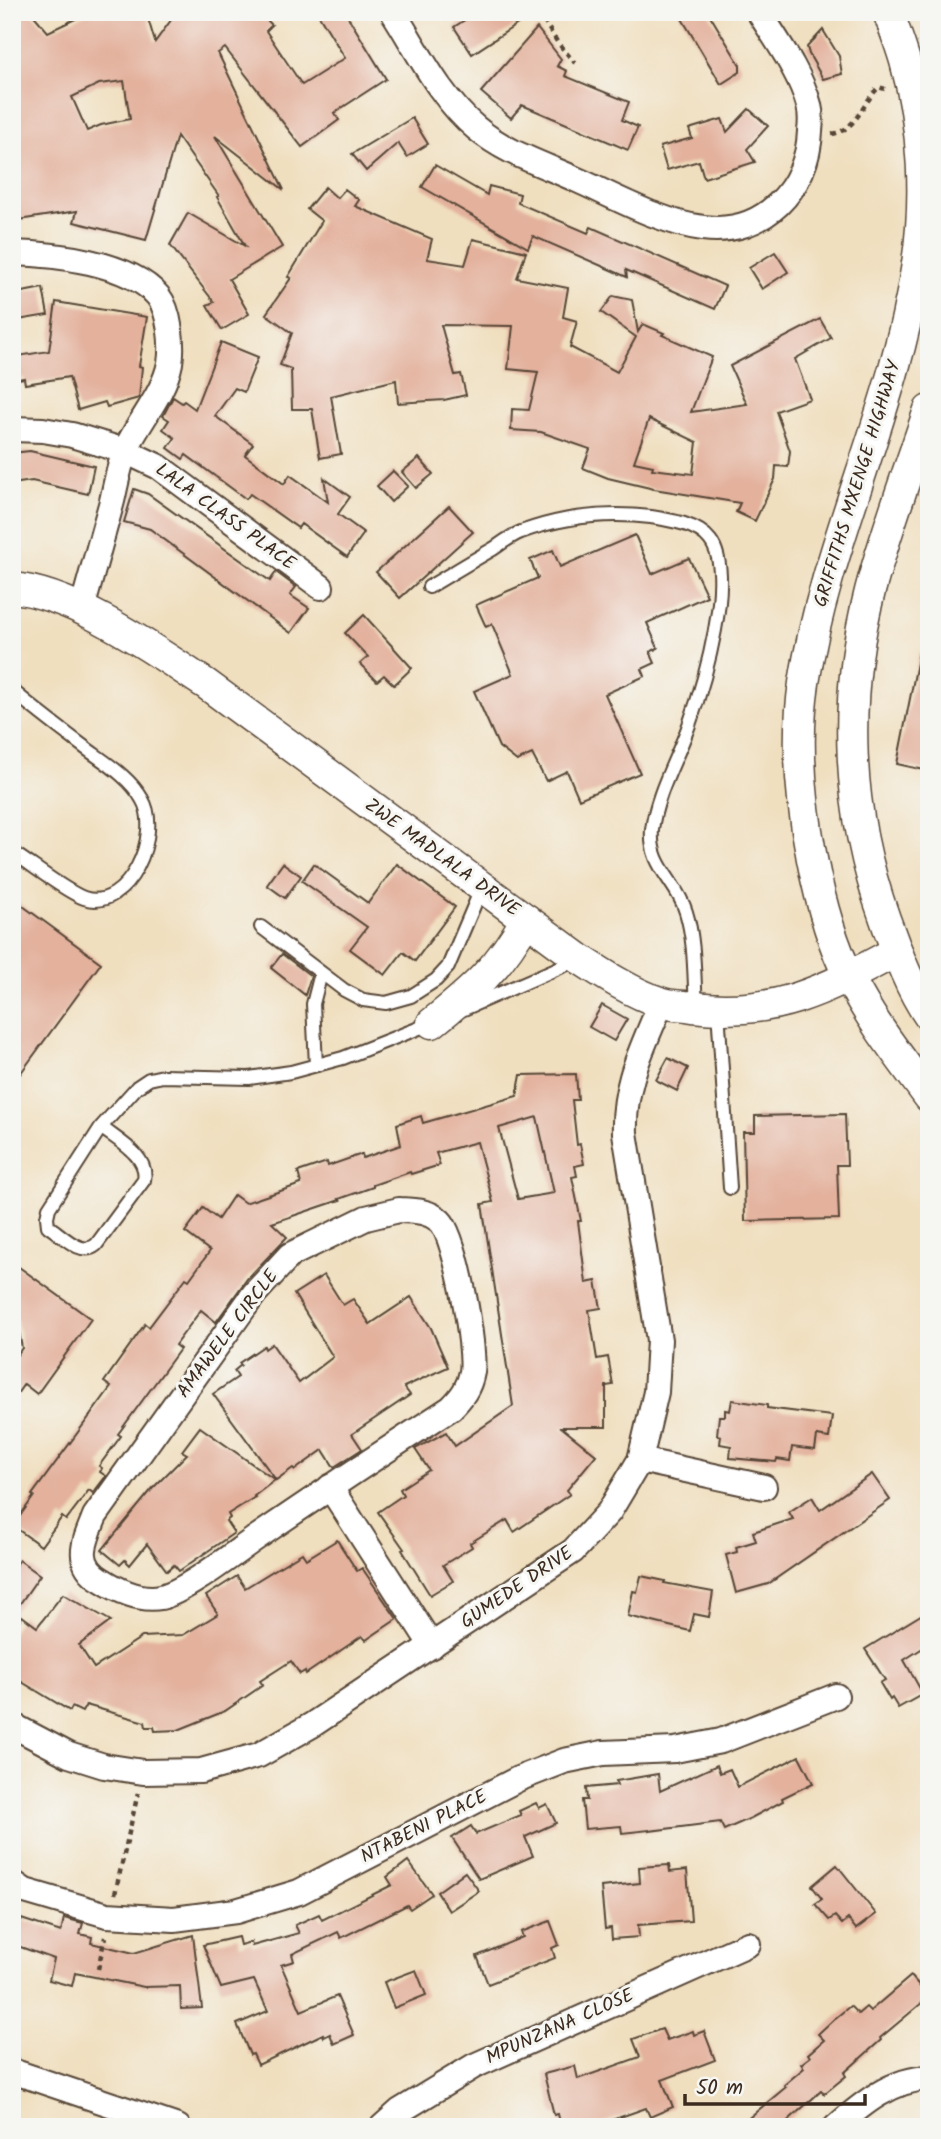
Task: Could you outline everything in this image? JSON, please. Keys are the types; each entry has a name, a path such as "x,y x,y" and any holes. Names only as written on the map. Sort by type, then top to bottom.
{"street":[{"path":"393,12 443,92 476,128 509,150 670,221 704,229 738,228 773,211 797,183 809,154 810,109 805,91 759,12"},
{"name":"GRIFFITHS MXENGE HIGHWAY","path":"888,12 906,62 919,136 921,200 916,270 897,358 828,575 804,684 799,744 803,814 820,901 849,977 884,1036 929,1097"},
{"path":"12,253 55,257 114,268 138,280 159,297 169,324 169,366 125,451 82,609"},
{"path":"929,410 870,591 855,671 852,732 856,810 871,879 897,951 920,1003 929,1016"},
{"name":"LALA CLASS PLACE","path":"12,429 72,435 125,451 159,467 321,587"},
{"name":"ZWE MADLALA DRIVE","path":"12,588 25,589 82,609 147,646 206,684 580,959 604,975 661,1003 707,1008 775,1006 849,977 897,951"},
{"path":"432,1023 477,987 507,952 526,919"},
{"name":"GUMEDE DRIVE","path":"12,1725 69,1755 104,1766 143,1772 201,1771 259,1755 312,1725 573,1551 609,1512 640,1460 656,1392 659,1340 625,1133 624,1108 629,1079 661,1003"},
{"name":"AMAWELE CIRCLE","path":"399,1210 425,1212 440,1221 452,1242 473,1351 472,1372 466,1392 451,1408 330,1488 192,1582 162,1597 140,1598 114,1587 93,1575 83,1560 84,1542 95,1516 254,1294 290,1255 366,1218 399,1210"},
{"path":"640,1460 764,1487"},
{"path":"330,1488 432,1646"},
{"name":"NTABENI PLACE","path":"12,1882 25,1891 107,1915 174,1919 236,1911 299,1892 518,1779 564,1761 604,1753 675,1751 721,1741 836,1696"},
{"name":"MPUNZANA CLOSE","path":"382,2127 400,2111 474,2066 748,1944"},
{"path":"12,2071 178,2127"},
{"path":"836,2127 882,2091 917,2078 929,2078"}],"lane":[{"path":"429,587 519,533 574,517 628,514 661,518 694,527 710,540 720,564 719,606 693,710 657,808 652,831 653,849 658,865 686,911 707,1008 730,1188"},
{"path":"12,690 38,713 125,777 144,800 149,822 146,846 138,868 116,891 100,900 83,898 12,852"},
{"path":"261,927 344,990 363,1000 386,1003 411,996 436,980 448,967 482,887"},
{"path":"101,1127 141,1160 146,1170 144,1180 96,1245 90,1250 82,1250 48,1226 49,1208 101,1127 137,1087 149,1079 163,1076 249,1078 291,1072 343,1058 580,959"},
{"path":"316,1065 313,1004 321,973"}],"path":[{"path":"538,12 575,63"},
{"path":"810,136 841,132 851,125 880,87 913,99"},
{"path":"113,1903 143,1772"},
{"path":"98,1969 107,1929"}],"building":[{"path":"12,12 31,12 48,32 90,12 146,12 155,42 177,12 259,12 272,25 266,31 302,85 345,58 317,12 345,12 386,79 334,113 339,120 302,147 225,48 218,53 284,190 215,136 282,247 229,279 249,314 222,330 207,305 214,302 170,245 188,213 245,246 217,197 219,196 177,136 146,240 74,222 77,211 12,221","holes":["124,81 130,119 87,131 72,97 99,84"]},
{"path":"477,12 536,12 472,54 454,27"},
{"path":"678,12 708,12 740,65 740,72 721,84"},
{"path":"537,28 561,59 557,66 567,71 565,76 629,102 622,120 638,127 628,150 522,105 511,118 481,92"},
{"path":"823,30 839,56 842,74 823,79 807,47"},
{"path":"749,109 768,126 747,149 755,162 704,178 699,161 667,170 660,147 692,138 689,129 722,119 727,132"},
{"path":"412,118 428,144 407,157 398,143 366,171 352,154"},
{"path":"435,165 487,195 489,186 520,194 518,203 588,233 591,227 725,286 715,309 626,270 627,277 533,236 528,248 422,187"},
{"path":"325,187 337,198 345,189 359,200 355,206 432,239 427,259 465,265 473,239 526,252 517,278 568,288 563,317 577,321 570,347 617,372 636,337 601,312 613,296 632,300 638,332 643,324 712,357 691,412 747,404 730,366 820,319 831,338 795,359 810,399 776,411 790,451 788,467 776,466 775,479 755,521 736,512 740,503 654,489 608,478 583,468 590,449 541,432 511,430 512,409 529,410 538,372 508,369 513,326 441,325 455,375 461,374 466,395 444,400 398,403 396,380 331,396 341,454 320,458 312,409 292,409 291,369 280,365 292,333 266,314 291,278 288,277 322,221 307,209","holes":["649,419 697,442 693,474 652,469 653,466 634,462"]},
{"path":"775,252 788,272 762,289 749,268"},
{"path":"43,288 48,315 12,321 12,294"},
{"path":"56,302 147,317 139,366 142,367 139,398 107,407 105,402 78,410 69,377 25,384 24,378 12,380 12,357 49,351"},
{"path":"221,342 258,357 244,392 235,388 215,416 253,444 245,455 284,484 290,475 328,502 324,478 350,497 338,514 364,533 347,557 301,524 298,528 250,494 246,499 186,455 183,459 168,448 175,438 163,429 169,420 163,416 173,397 195,409"},
{"path":"30,451 94,466 88,494 32,481 12,484 12,453"},
{"path":"419,458 433,474 416,488 402,472"},
{"path":"393,471 408,486 391,502 377,486"},
{"path":"134,489 148,494 270,581 276,572 296,587 290,595 309,608 291,633 150,529 124,522"},
{"path":"449,506 473,532 400,598 376,572"},
{"path":"635,535 652,574 689,558 707,596 647,623 658,648 650,652 655,663 642,669 645,676 605,694 640,773 579,799 567,771 546,781 532,754 517,761 499,747 474,691 513,674 492,624 486,627 476,605 538,578 530,560 553,550 560,567"},
{"path":"364,615 412,668 394,685 384,675 377,681 360,664 368,657 345,633"},
{"path":"919,653 929,654 929,771 897,764"},
{"path":"283,863 301,876 285,898 267,885"},
{"path":"314,864 368,903 397,864 455,907 415,961 403,952 385,975 350,949 367,927 302,881"},
{"path":"12,898 101,963 12,1085"},
{"path":"282,954 311,976 305,995 271,968"},
{"path":"602,1005 627,1019 614,1041 589,1027"},
{"path":"668,1058 688,1068 677,1091 656,1080"},
{"path":"576,1074 578,1100 572,1100 577,1145 580,1144 584,1164 575,1166 577,1176 572,1177 581,1221 578,1221 586,1283 596,1281 601,1308 589,1310 597,1359 608,1357 613,1385 606,1386 606,1427 561,1427 596,1455 567,1490 570,1494 514,1532 507,1520 470,1543 472,1547 443,1565 453,1581 430,1595 402,1550 404,1549 378,1512 403,1495 400,1489 429,1470 415,1449 446,1432 455,1446 513,1406 482,1204 493,1202 477,1142 436,1153 440,1165 411,1174 410,1172 272,1223 287,1237 247,1279 216,1322 201,1310 175,1345 180,1349 118,1434 121,1436 99,1466 102,1468 100,1472 106,1476 93,1493 89,1490 66,1520 62,1517 41,1546 13,1526 34,1496 32,1495 111,1387 104,1382 145,1324 149,1327 210,1251 185,1232 203,1208 218,1219 234,1195 245,1203 301,1184 298,1172 327,1162 328,1166 362,1154 363,1158 401,1145 397,1124 421,1116 423,1123 517,1096 521,1075","holes":["537,1117 554,1193 518,1199 499,1128"]},
{"path":"845,1114 847,1165 837,1165 839,1219 745,1221 743,1132 755,1132 755,1116"},
{"path":"12,1262 91,1319 37,1394 24,1384 12,1401 12,1362 22,1348 16,1315 12,1312"},
{"path":"324,1275 343,1305 353,1299 370,1324 411,1297 431,1328 448,1367 404,1387 410,1395 352,1434 362,1449 334,1467 323,1450 276,1480 213,1394 238,1377 234,1371 241,1365 239,1363 264,1346 265,1349 272,1344 299,1383 333,1357 294,1294"},
{"path":"732,1400 767,1405 767,1408 832,1416 829,1438 817,1436 815,1450 792,1447 790,1461 730,1458 731,1446 720,1444 721,1436 717,1435 719,1416 725,1416 725,1410 730,1411"},
{"path":"200,1427 275,1480 228,1514 230,1518 226,1521 234,1533 179,1571 174,1565 167,1571 147,1544 130,1565 125,1560 120,1565 102,1550 153,1488 187,1454 182,1451"},
{"path":"872,1474 890,1500 768,1584 736,1593 726,1555 737,1552 736,1547 756,1541 753,1532 793,1519 789,1512 812,1497 820,1510"},
{"path":"337,1540 357,1571 362,1568 397,1619 366,1640 362,1636 306,1674 305,1671 300,1674 291,1661 260,1681 263,1685 225,1711 178,1730 155,1731 154,1727 146,1727 145,1722 86,1705 82,1712 72,1707 70,1711 12,1676 12,1633 22,1616 37,1627 63,1594 111,1621 79,1645 94,1668 142,1637 183,1635 218,1614 206,1596 237,1576 245,1588 302,1553 306,1559"},
{"path":"19,1560 40,1575 12,1615 12,1570"},
{"path":"641,1576 713,1592 709,1617 694,1614 690,1631 628,1616 633,1591 637,1592"},
{"path":"929,1610 929,1644 904,1660 923,1694 898,1708 880,1683 885,1680 865,1649"},
{"path":"799,1756 813,1783 724,1830 720,1822 622,1833 621,1826 585,1829 582,1800 587,1800 586,1788 617,1785 616,1781 658,1774 660,1791 717,1765 720,1773 730,1769 738,1787"},
{"path":"536,1803 539,1808 547,1804 556,1823 525,1837 533,1856 479,1879 452,1838 471,1826 476,1834 521,1815 519,1811"},
{"path":"408,1861 432,1894 410,1909 407,1905 341,1938 338,1932 292,1954 294,1961 281,1965 301,2011 337,1996 354,2035 334,2044 330,2034 324,2037 323,2034 258,2065 253,2054 250,2055 237,2024 268,2011 254,1980 221,1988 203,1945 238,1937 240,1945 251,1942 252,1946 299,1933 295,1925 319,1914 322,1920 392,1885 387,1877"},
{"path":"669,1865 670,1872 687,1870 691,1921 638,1925 639,1937 612,1939 611,1928 605,1929 601,1887 640,1883 639,1867"},
{"path":"837,1865 876,1914 856,1929 848,1919 842,1924 835,1916 829,1920 815,1904 822,1899 812,1886"},
{"path":"465,1872 479,1891 449,1911 437,1892"},
{"path":"12,1916 61,1932 64,1918 83,1923 80,1934 92,1937 91,1943 134,1953 193,1935 202,2008 181,2009 180,1986 144,1987 75,1973 72,1986 49,1980 54,1959 12,1944"},
{"path":"550,1921 559,1945 552,1948 555,1958 488,1984 477,1956 523,1937 521,1932"},
{"path":"416,1970 426,1995 394,2008 384,1982"},
{"path":"911,1976 929,1997 880,2038 881,2040 844,2073 846,2076 824,2094 821,2091 781,2127 738,2127 786,2087 784,2085 804,2068 801,2064 810,2057 808,2054 824,2040 818,2034 833,2020 850,2006 858,2014 866,2007 870,2011"},
{"path":"662,2029 667,2040 693,2031 694,2035 704,2031 715,2060 662,2080 673,2107 650,2117 646,2108 592,2127 561,2127 558,2114 554,2115 544,2074 575,2066 578,2079 640,2057 633,2039"}]}
